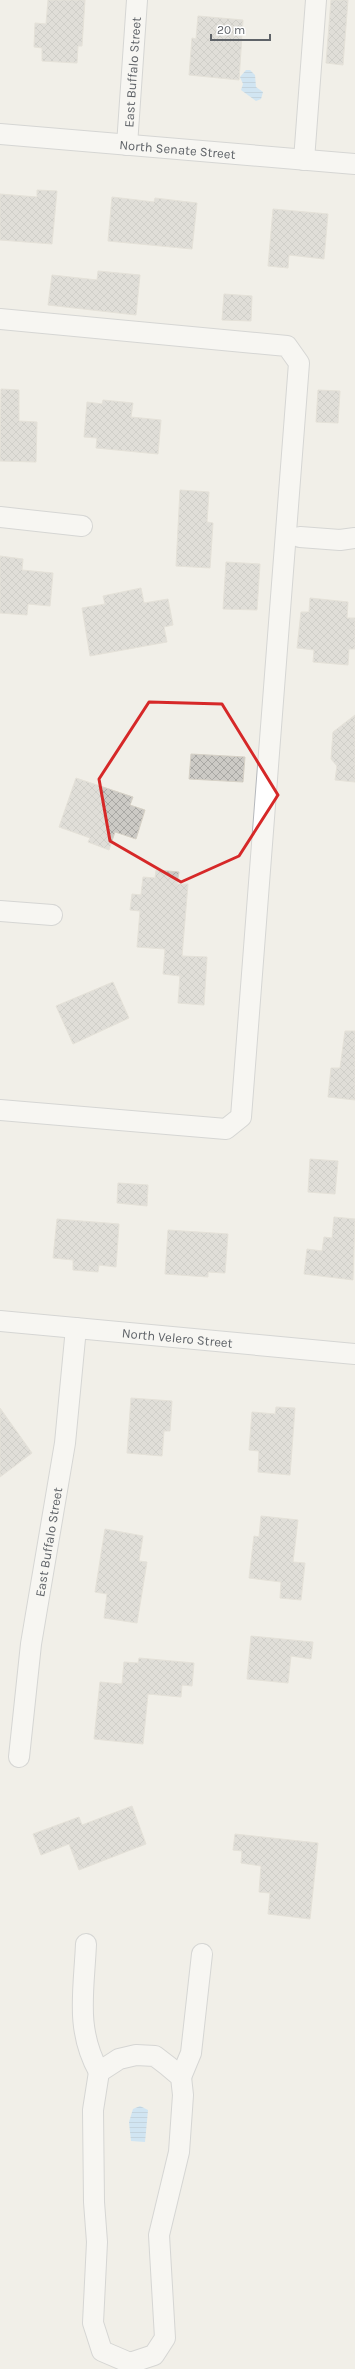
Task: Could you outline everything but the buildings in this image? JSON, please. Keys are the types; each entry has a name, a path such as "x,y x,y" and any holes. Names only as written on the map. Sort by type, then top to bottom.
{"street":[{"name":"East Buffalo Street","path":"126,145 137,0"},
{"path":"304,160 316,0"},
{"name":"North Senate Street","path":"0,134 355,164"},
{"path":"0,319 287,346 299,363 241,1117 226,1129 0,1110"},
{"path":"0,517 82,526"},
{"path":"300,537 340,540 355,538"},
{"path":"0,911 52,915"},
{"name":"North Velero Street","path":"0,1321 355,1354"},
{"name":"East Buffalo Street","path":"19,1757 31,1644 65,1443 76,1328"},
{"path":"86,1944 81,2016 90,2054 99,2072 93,2110 94,2202 98,2242 93,2322 102,2351 130,2363 154,2355 165,2338 159,2234 179,2152 184,2095 181,2077 191,2053 202,1954"},
{"path":"99,2072 119,2059 136,2055 155,2056 181,2077"}],"highlighted area":[{"path":"149,702 222,704 278,795 239,856 181,882 110,841 99,779"}],"water":[{"path":"246,70 250,70 255,75 256,87 263,92 261,99 256,101 241,90 243,84 240,77"},
{"path":"140,2106 148,2110 145,2142 131,2141 129,2122 133,2109"}]}
